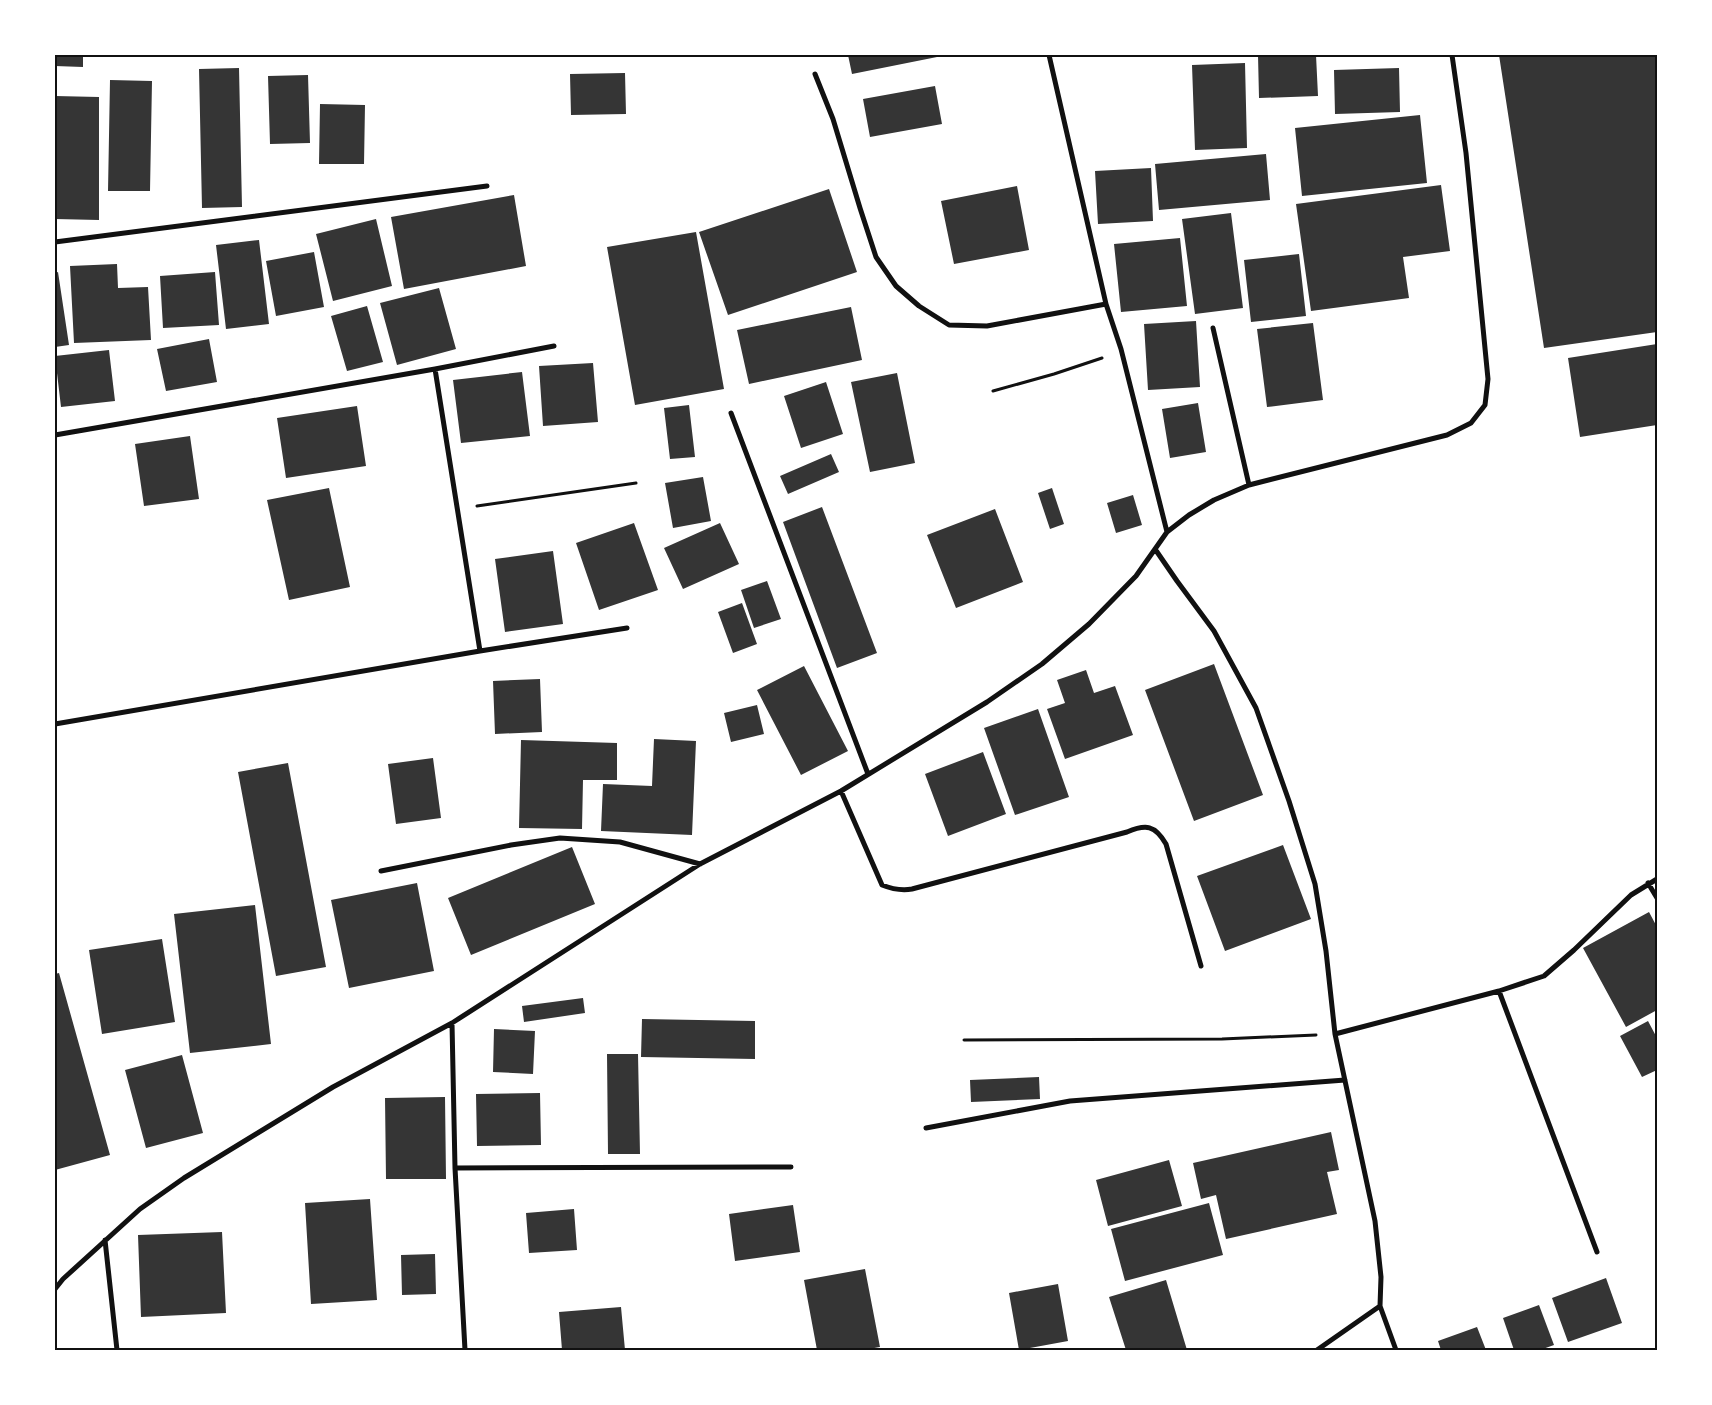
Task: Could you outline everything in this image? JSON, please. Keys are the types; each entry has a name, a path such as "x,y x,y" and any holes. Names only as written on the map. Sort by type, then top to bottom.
{"street":[{"path":"1049,55 1106,304 1121,349 1167,532"},
{"path":"55,1289 63,1279 140,1209 184,1178 333,1087 452,1023 700,864 841,791 987,702 1042,664 1089,624 1136,576 1167,532 1189,514 1214,500 1249,485 1447,435 1471,423 1485,405 1488,379 1466,153 1452,55"},
{"path":"815,74 834,119 876,257 896,286 919,306 949,325 987,326 1106,304"},
{"path":"55,242 487,186"},
{"path":"1213,328 1249,485"},
{"path":"55,435 435,369 554,346"},
{"path":"435,369 480,651"},
{"path":"731,413 868,774"},
{"path":"1155,549 1176,581 1214,631 1256,708 1290,801 1315,884 1326,951 1335,1034 1375,1221 1381,1277 1380,1306 1396,1350"},
{"path":"55,724 480,651 627,628"},
{"path":"841,791 882,885 892,889 912,890 1127,832 1140,826 1152,828 1166,844 1201,966"},
{"path":"381,872 511,845 560,838 620,842 700,864"},
{"path":"1335,1034 1499,992 1544,976 1574,950 1630,895 1657,879"},
{"path":"1648,883 1657,898"},
{"path":"1499,992 1596,1252"},
{"path":"452,1023 455,1168 465,1350"},
{"path":"926,1128 1070,1101 1345,1080"},
{"path":"455,1168 791,1167"},
{"path":"105,1240 118,1350"},
{"path":"1317,1350 1380,1306"}],"path":[{"path":"993,391 1093,362 1121,349"},
{"path":"456,508 636,483"},
{"path":"964,1040 1222,1040 1335,1034"}],"building":[{"path":"55,55 83,55 83,67 55,66"},
{"path":"848,55 941,55 942,56 852,74"},
{"path":"1258,55 1316,55 1318,96 1259,98"},
{"path":"1499,55 1657,55 1657,332 1544,348"},
{"path":"1245,63 1247,148 1195,150 1192,65"},
{"path":"239,68 242,207 202,208 199,69"},
{"path":"1399,68 1400,112 1335,114 1334,70"},
{"path":"625,73 626,114 571,115 570,74"},
{"path":"308,75 310,143 270,144 268,76"},
{"path":"110,80 152,81 150,191 108,191"},
{"path":"935,86 942,124 870,137 863,99"},
{"path":"55,96 99,97 99,220 55,219"},
{"path":"320,104 365,105 364,164 319,164"},
{"path":"1420,115 1427,183 1302,196 1295,128"},
{"path":"1266,154 1270,200 1159,210 1155,164"},
{"path":"1151,168 1153,221 1098,224 1095,171"},
{"path":"1441,185 1450,251 1403,257 1409,298 1311,311 1296,204"},
{"path":"1017,186 1029,250 954,264 941,201"},
{"path":"829,189 857,272 728,315 699,232"},
{"path":"514,195 526,266 404,289 391,217"},
{"path":"1231,213 1243,308 1195,314 1182,219"},
{"path":"376,219 392,286 333,301 316,234"},
{"path":"696,232 724,389 635,405 607,247"},
{"path":"1180,238 1187,306 1121,312 1114,244"},
{"path":"259,240 269,324 226,329 216,245"},
{"path":"314,252 324,307 276,316 266,261"},
{"path":"1299,254 1306,316 1251,322 1244,260"},
{"path":"117,264 118,288 148,287 151,340 74,343 70,266"},
{"path":"58,272 69,345 55,347 55,273"},
{"path":"215,272 219,325 163,328 160,276"},
{"path":"439,288 456,349 397,365 380,303"},
{"path":"367,306 383,362 347,371 331,316"},
{"path":"851,307 862,360 749,384 737,330"},
{"path":"1196,321 1200,387 1148,390 1144,324"},
{"path":"1313,323 1323,400 1267,407 1257,329"},
{"path":"209,339 217,382 166,391 157,349"},
{"path":"1657,344 1657,425 1580,437 1568,358"},
{"path":"109,350 115,401 61,407 55,356"},
{"path":"593,363 598,422 543,426 539,366"},
{"path":"522,372 530,436 461,443 453,380"},
{"path":"897,373 915,463 870,472 851,382"},
{"path":"826,382 843,434 801,448 784,396"},
{"path":"1198,403 1206,452 1170,458 1162,409"},
{"path":"689,405 695,457 670,459 664,408"},
{"path":"357,406 366,466 286,478 277,418"},
{"path":"190,436 199,499 144,506 135,444"},
{"path":"831,454 839,472 788,494 780,476"},
{"path":"703,477 711,521 673,528 665,483"},
{"path":"329,488 350,587 289,600 267,500"},
{"path":"1052,488 1064,524 1050,529 1038,493"},
{"path":"1133,495 1142,525 1116,533 1107,503"},
{"path":"822,507 877,653 837,668 783,522"},
{"path":"995,509 1023,582 956,608 927,535"},
{"path":"634,523 658,590 599,610 576,543"},
{"path":"720,523 739,564 683,589 664,548"},
{"path":"553,551 563,624 505,632 495,559"},
{"path":"767,581 781,619 754,628 741,590"},
{"path":"742,603 757,644 733,653 718,612"},
{"path":"1214,664 1263,795 1194,821 1145,690"},
{"path":"804,666 848,751 801,775 757,690"},
{"path":"1086,670 1094,693 1115,686 1133,735 1065,759 1047,709 1065,703 1057,680"},
{"path":"540,679 542,732 495,734 493,681"},
{"path":"757,705 764,734 731,742 724,713"},
{"path":"1038,709 1069,797 1015,815 984,728"},
{"path":"654,739 696,741 692,835 601,831 603,784 652,786"},
{"path":"521,740 617,743 617,780 583,780 582,829 519,828"},
{"path":"983,752 1006,814 948,836 925,774"},
{"path":"433,758 441,818 396,824 388,764"},
{"path":"288,763 326,967 276,976 238,772"},
{"path":"1283,845 1311,919 1225,951 1197,876"},
{"path":"572,847 595,904 471,955 448,898"},
{"path":"417,883 434,971 349,988 331,900"},
{"path":"255,905 271,1044 190,1053 174,914"},
{"path":"1649,912 1657,927 1657,1010 1626,1027 1583,948"},
{"path":"162,939 175,1022 102,1034 89,950"},
{"path":"59,973 110,1155 55,1170 55,974"},
{"path":"583,998 585,1013 524,1022 522,1006"},
{"path":"642,1019 755,1021 755,1059 641,1057"},
{"path":"1648,1021 1657,1038 1657,1070 1642,1077 1620,1036"},
{"path":"494,1029 535,1031 533,1074 493,1072"},
{"path":"607,1054 638,1054 640,1154 608,1154"},
{"path":"182,1055 203,1133 146,1148 125,1070"},
{"path":"1039,1077 1040,1099 971,1102 970,1080"},
{"path":"540,1093 541,1145 477,1146 476,1094"},
{"path":"445,1097 446,1179 386,1179 385,1098"},
{"path":"1331,1132 1339,1170 1327,1172 1337,1214 1226,1239 1216,1195 1201,1199 1193,1163"},
{"path":"1169,1160 1182,1206 1108,1226 1096,1180"},
{"path":"370,1199 377,1300 311,1304 305,1203"},
{"path":"1209,1203 1223,1255 1125,1281 1111,1229"},
{"path":"793,1205 800,1252 735,1261 729,1214"},
{"path":"574,1209 577,1250 529,1253 526,1213"},
{"path":"222,1232 226,1313 141,1317 138,1235"},
{"path":"435,1254 436,1294 402,1295 401,1255"},
{"path":"865,1269 880,1347 863,1350 817,1350 804,1280"},
{"path":"1606,1278 1622,1323 1568,1342 1552,1298"},
{"path":"1166,1280 1187,1350 1126,1350 1109,1297"},
{"path":"1058,1284 1068,1341 1019,1350 1009,1293"},
{"path":"1539,1305 1554,1345 1540,1350 1514,1350 1503,1318"},
{"path":"621,1307 625,1350 562,1350 559,1312"},
{"path":"1477,1327 1486,1350 1441,1350 1438,1341"}]}
